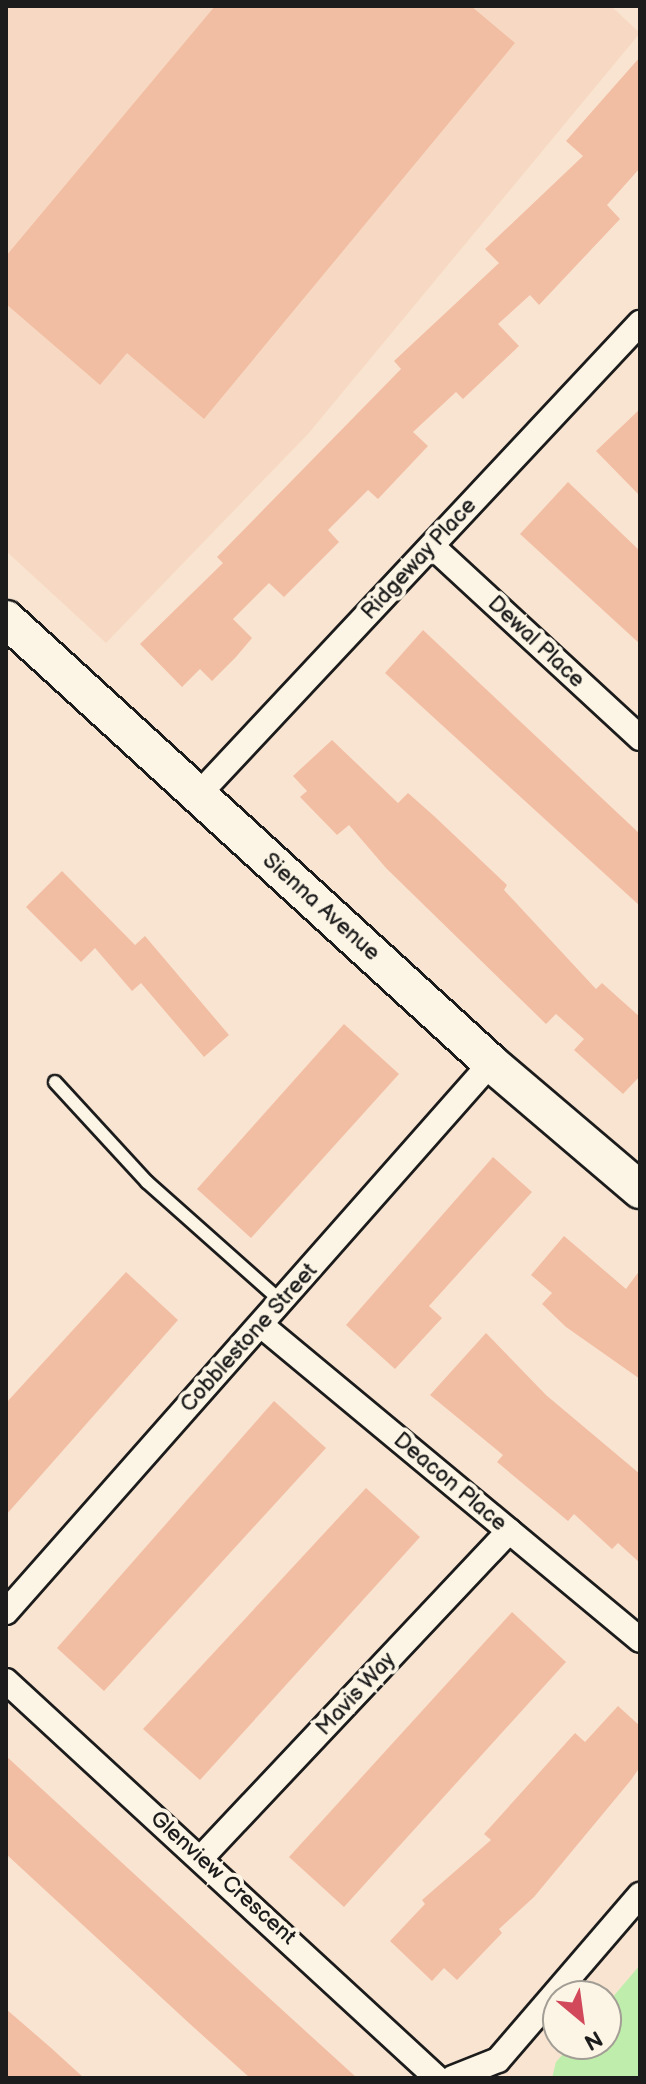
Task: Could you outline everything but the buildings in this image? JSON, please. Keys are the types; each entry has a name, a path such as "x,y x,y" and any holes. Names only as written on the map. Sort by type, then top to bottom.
{"street":[{"name":"Ridgeway Place","path":"198,795 640,323"},
{"name":"Dewal Place","path":"432,546 640,738"},
{"name":"Sienna Avenue","path":"6,619 491,1063 640,1190"},
{"name":"Cobblestone Street","path":"6,1612 491,1063"},
{"name":"Deacon Place","path":"261,1325 640,1640"},
{"name":"Mavis Way","path":"202,1857 509,1531"},
{"name":"Glenview Crescent","path":"6,1681 202,1857 437,2078"},
{"path":"453,2078 498,2060 640,1895"}],"lane":[{"path":"55,1082 147,1182 282,1302"}],"shaded area":[{"path":"6,6 611,6 640,33 308,434 106,643 6,551"}],"green space":[{"path":"640,1965 640,2078 552,2078 558,2060 622,2060 622,1986"}]}
